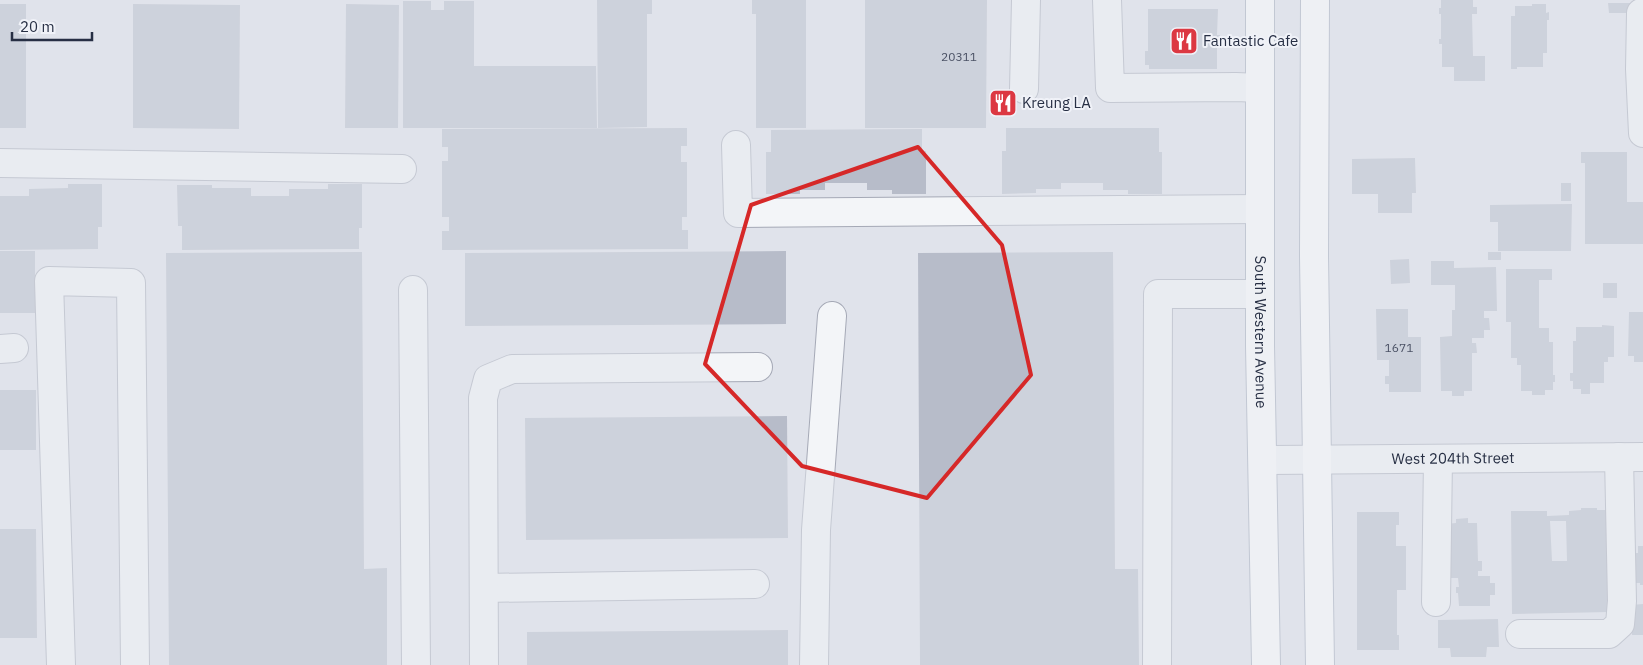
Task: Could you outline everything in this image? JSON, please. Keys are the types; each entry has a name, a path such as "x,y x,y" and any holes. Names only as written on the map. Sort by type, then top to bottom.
{"main road":[{"name":"South Western Avenue","path":"1260,0 1260,294 1266,665"},
{"path":"1315,0 1314,256 1320,665"}],"street":[{"path":"1024,89 1026,0"},
{"path":"1107,0 1110,88 1260,88"},
{"path":"1641,5 1640,69 1643,133"},
{"path":"736,145 738,213 1260,209"},
{"path":"0,163 402,169"},
{"path":"61,665 49,281 131,283 135,665"},
{"path":"413,290 416,665"},
{"path":"1157,665 1158,294 1260,294"},
{"path":"814,665 816,530 832,316"},
{"path":"484,665 483,398 488,379 512,369 758,367"},
{"path":"1520,634 1609,634 1620,624 1631,457"},
{"name":"West 204th Street","path":"1263,460 1631,457"},
{"path":"1436,602 1438,459"},
{"path":"484,588 755,584"}],"highlighted area":[{"path":"918,147 1002,245 1031,375 927,498 802,466 705,364 751,205"}],"building":[{"path":"597,0 652,0 652,14 647,14 647,127 598,128"},
{"path":"752,0 806,0 806,128 756,128 756,14 752,14"},
{"path":"865,0 987,0 986,128 865,128"},
{"path":"1441,0 1473,0 1473,7 1477,7 1477,14 1472,14 1473,56 1485,56 1485,81 1454,81 1454,67 1442,67 1442,44 1439,44 1439,39 1441,39 1441,14 1439,14 1439,8 1441,8"},
{"path":"403,1 431,1 431,10 444,10 444,1 474,1 474,66 596,66 597,128 403,128"},
{"path":"1608,3 1643,3 1643,13 1609,13"},
{"path":"0,4 26,4 26,128 0,128"},
{"path":"133,4 240,5 239,129 133,128"},
{"path":"346,4 399,5 398,128 345,128"},
{"path":"1532,4 1546,4 1546,13 1549,12 1549,20 1547,20 1547,53 1543,53 1543,67 1517,67 1517,69 1511,69 1511,16 1515,16 1515,6 1532,6"},
{"name":"Fantastic Cafe","path":"1148,9 1218,9 1217,35 1220,35 1220,46 1217,46 1217,69 1149,69 1149,65 1145,65 1145,51 1148,51"},
{"path":"687,128 687,146 681,146 681,162 687,162 687,217 682,217 682,230 688,230 688,249 442,250 442,231 449,231 449,217 442,217 442,161 448,161 448,147 442,147 442,129"},
{"path":"1006,128 1159,128 1159,152 1162,152 1162,194 1128,194 1128,190 1103,190 1103,183 1061,183 1061,189 1036,189 1036,193 1002,194 1002,151 1006,151"},
{"path":"922,129 922,151 926,151 926,194 892,194 892,190 867,190 867,183 825,183 825,190 800,190 800,194 766,194 766,152 771,152 771,130"},
{"path":"1581,152 1627,152 1627,202 1643,202 1643,244 1585,244 1585,163 1581,163"},
{"path":"1415,158 1416,193 1412,193 1412,213 1378,213 1378,194 1352,194 1352,159"},
{"path":"1561,183 1571,183 1571,201 1561,201"},
{"path":"68,184 102,184 102,227 98,227 98,249 0,250 0,196 29,196 29,189 68,188"},
{"path":"328,184 362,184 362,228 359,228 359,249 182,250 182,226 178,226 177,185 212,185 212,188 251,188 251,196 289,196 289,189 328,189"},
{"path":"1572,204 1571,251 1498,251 1498,222 1490,222 1490,205"},
{"path":"0,251 35,251 35,313 0,313"},
{"path":"786,251 786,324 465,326 465,253"},
{"path":"362,252 364,569 387,568 387,665 169,665 166,253"},
{"path":"1113,252 1115,569 1138,569 1139,665 920,665 918,253"},
{"path":"1488,252 1501,252 1501,260 1488,260"},
{"path":"1409,259 1410,283 1391,284 1390,260"},
{"path":"1431,261 1454,261 1454,268 1496,267 1497,311 1484,311 1484,318 1489,318 1490,330 1484,330 1484,338 1472,338 1472,343 1476,343 1477,353 1472,353 1472,391 1464,391 1464,396 1452,396 1452,391 1441,391 1440,337 1452,336 1452,310 1455,310 1455,285 1431,285"},
{"path":"1506,269 1552,269 1552,280 1539,280 1539,328 1549,328 1549,342 1553,342 1553,375 1555,375 1553,390 1545,390 1545,395 1532,395 1532,391 1521,391 1521,365 1517,365 1517,358 1511,358 1511,322 1506,322"},
{"path":"1603,283 1617,283 1617,298 1603,298"},
{"path":"1376,309 1408,309 1408,337 1421,337 1421,392 1389,392 1389,384 1385,384 1385,376 1389,376 1389,360 1377,360"},
{"path":"1629,312 1643,312 1643,362 1634,362 1634,356 1628,356"},
{"path":"1602,325 1614,326 1614,357 1608,357 1608,362 1604,362 1604,383 1590,383 1590,394 1581,394 1581,389 1573,389 1573,381 1570,381 1570,373 1573,373 1573,341 1576,341 1576,327 1602,327"},
{"path":"0,390 36,390 36,450 0,450"},
{"path":"787,416 788,538 526,540 525,418"},
{"path":"1581,508 1597,508 1597,510 1608,510 1610,612 1512,614 1511,511 1547,511 1547,516 1569,515 1569,511 1581,510","holes":["1550,521 1566,521 1567,561 1552,561"]},
{"path":"1357,512 1399,512 1399,525 1396,525 1396,546 1406,546 1406,590 1397,590 1399,650 1357,650"},
{"path":"1468,518 1468,523 1477,523 1478,561 1482,561 1482,571 1478,571 1478,576 1490,576 1490,583 1495,583 1495,595 1490,595 1490,606 1459,606 1458,593 1456,593 1456,587 1459,587 1458,578 1446,578 1445,524 1456,523 1456,519"},
{"path":"0,529 36,529 37,638 0,638"},
{"path":"1638,546 1643,546 1643,585 1633,583 1633,553 1638,553"},
{"path":"1643,604 1643,635 1632,635 1631,605"},
{"path":"1498,619 1499,647 1487,647 1486,657 1451,657 1450,648 1438,648 1438,620"},
{"path":"788,630 788,665 527,665 527,632"}],"place":[{"name":"Fantastic Cafe","path":"1184,41"},
{"name":"Kreung LA","path":"1003,103"}]}
